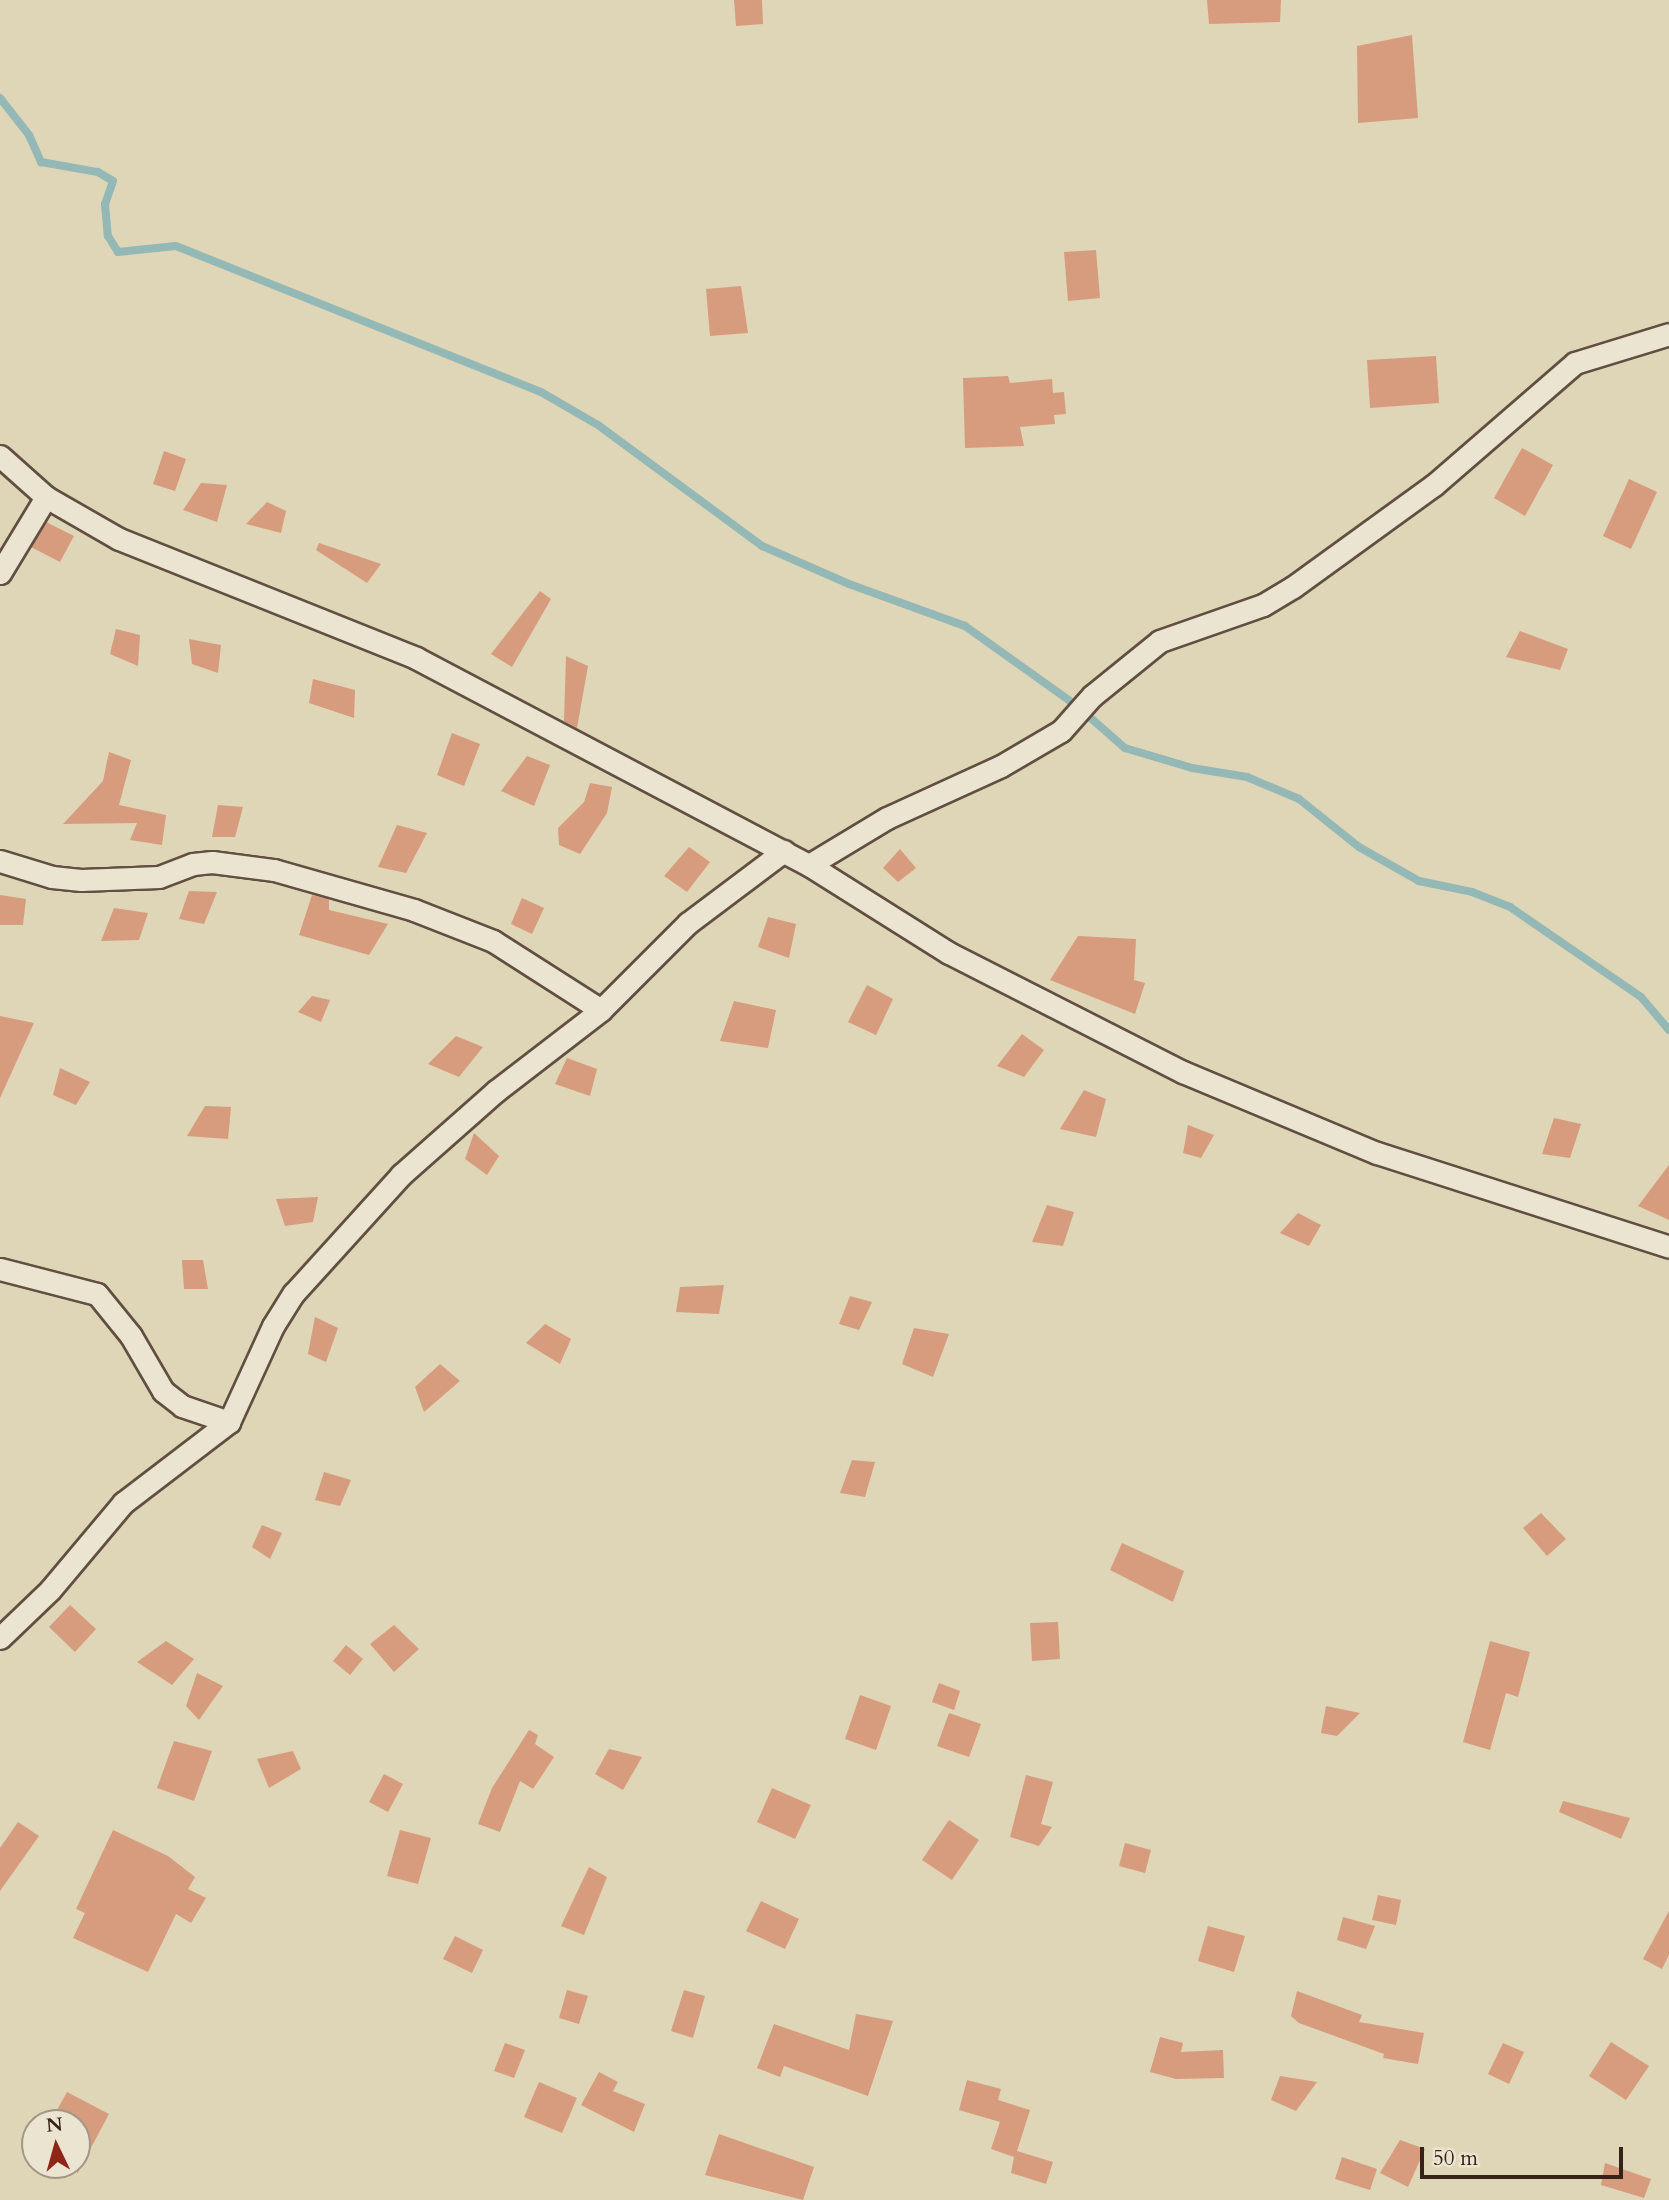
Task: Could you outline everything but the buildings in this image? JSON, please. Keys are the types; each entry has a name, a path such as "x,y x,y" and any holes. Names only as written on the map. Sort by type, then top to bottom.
{"street":[{"path":"810,865 887,818 1001,766 1061,731 1092,696 1160,641 1263,605 1352,547 1480,448 1575,363 1669,334"},
{"path":"0,456 46,497 162,558 416,658 810,865 949,953 1183,1072 1282,1117 1475,1186 1669,1247"},
{"path":"0,573 46,497"},
{"path":"0,1639 50,1591 123,1503 153,1476 229,1422 273,1326 316,1266 454,1127 601,1010 688,923 784,851"},
{"path":"0,860 52,877 81,880 159,877 193,864 212,862 274,870 414,910 493,941 601,1010"},
{"path":"0,1269 97,1294 131,1336 163,1391 182,1406 229,1422"}],"waterway":[{"path":"0,98 29,135 41,162 98,172 113,181 105,204 108,236 118,252 176,246 541,392 598,425 762,546 849,584 965,626 1077,706 1125,748 1192,768 1247,777 1299,799 1359,847 1419,881 1472,892 1510,907 1641,997 1669,1030"}]}
